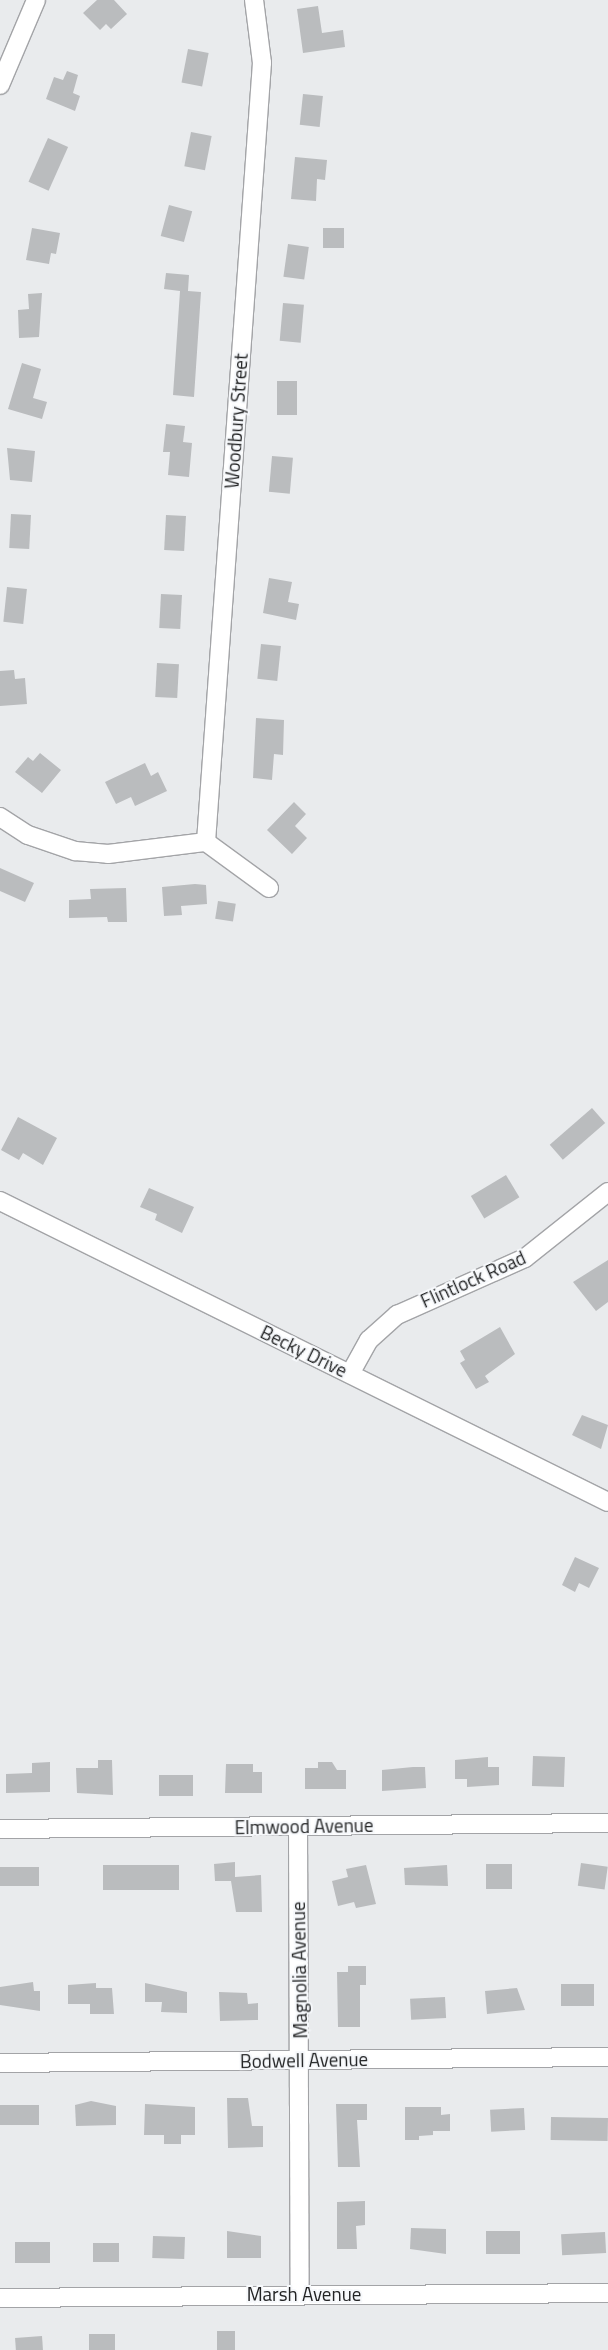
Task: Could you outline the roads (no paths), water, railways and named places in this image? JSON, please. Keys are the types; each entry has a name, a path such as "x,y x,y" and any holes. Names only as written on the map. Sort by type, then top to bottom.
{"street":[{"path":"0,84 36,0"},
{"name":"Woodbury Street","path":"206,842 262,63 254,0"},
{"path":"0,817 28,835 76,851 108,854 206,842 269,888"},
{"name":"Flintlock Road","path":"350,1374 369,1340 397,1315 524,1258 608,1192"},
{"name":"Becky Drive","path":"0,1201 608,1502"},
{"name":"Elmwood Avenue","path":"0,1829 608,1823"},
{"name":"Magnolia Avenue","path":"298,1826 300,2293"},
{"name":"Bodwell Avenue","path":"0,2063 608,2057"},
{"name":"Marsh Avenue","path":"0,2298 300,2293 608,2293"}]}
